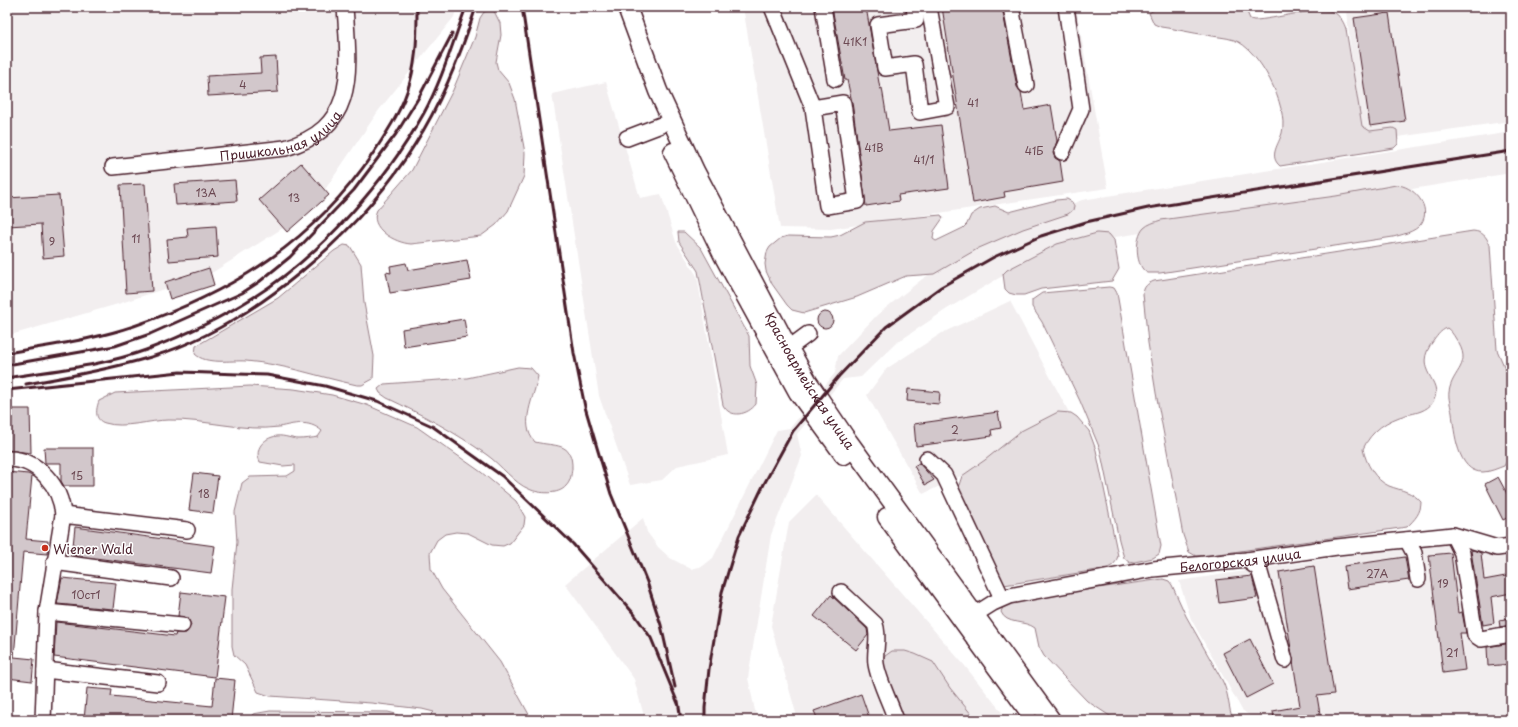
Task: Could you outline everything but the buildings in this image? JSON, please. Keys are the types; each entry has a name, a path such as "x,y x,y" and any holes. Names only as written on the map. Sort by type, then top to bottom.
{"main road":[{"name":"Красноармейская улица","path":"615,7 635,64 683,176 723,255 805,403 1035,720"},
{"name":"Красноармейская улица","path":"627,7 658,91 695,171 808,382 845,437 1051,720"}],"street":[{"name":"Пришкольная улица","path":"113,167 278,150 298,145 312,138 326,128 341,107 345,91 348,53 345,7"},
{"path":"772,7 813,108 827,206 857,202 843,103 813,108"},
{"path":"823,7 835,79"},
{"path":"918,8 916,20 878,25 886,68 914,64 920,112 947,107 929,7"},
{"path":"1011,7 1026,85"},
{"path":"1062,152 1081,109 1066,7"},
{"path":"627,138 661,125"},
{"path":"789,348 808,334"},
{"path":"7,459 31,465 50,479 62,501 63,515 54,562 47,612 43,720"},
{"path":"927,459 944,475 1002,598"},
{"path":"63,515 186,530"},
{"path":"1453,535 1462,553 1474,635 1481,639 1511,634"},
{"name":"Белогорская улица","path":"974,615 1002,598 1153,569 1247,560 1337,547 1453,535 1497,548 1511,546"},
{"path":"1407,540 1414,553 1418,579"},
{"path":"1247,560 1259,569 1285,660"},
{"path":"54,562 171,578"},
{"path":"841,592 875,624 878,638 875,655 877,666 896,720"},
{"path":"47,612 182,625"},
{"path":"45,670 158,683"}],"shaded area":[{"path":"7,7 457,7 454,17 379,110 324,191 283,228 210,274 118,304 7,336"},
{"path":"743,7 1076,7 1108,188 831,229 780,228"},
{"path":"1245,7 1250,19 1254,20 1319,11 1335,13 1342,20 1346,29 1362,126 1370,131 1393,128 1397,130 1398,144 1394,148 1280,166 1275,158 1275,150 1282,133 1283,122 1281,109 1270,80 1262,66 1244,45 1234,40 1161,27 1154,24 1149,13 1157,8"},
{"path":"1377,7 1511,7 1511,121 1362,142 1346,11"},
{"path":"489,10 494,11 500,23 501,35 496,62 498,70 509,83 515,99 525,153 524,176 508,211 496,225 481,236 411,244 398,241 391,238 376,223 375,217 377,210 412,170 453,90 475,37 480,18 484,12"},
{"path":"606,82 640,198 661,194 676,242 697,276 728,455 677,466 662,480 630,485 599,396 552,94"},
{"path":"1511,132 1511,173 1091,241 1058,251 999,278 947,309 895,344 861,377 843,379 797,434 802,456 771,535 748,678 757,720 645,720 634,679 565,584 643,518 647,532 658,547 670,558 691,569 703,566 713,558 777,430 790,428 835,373 838,356 877,315 921,280 975,243 1082,200"},
{"path":"1396,185 1402,186 1415,193 1423,204 1425,211 1421,224 1418,227 1412,231 1400,235 1160,273 1148,273 1140,265 1138,259 1137,245 1141,233 1148,225 1161,220 1336,196"},
{"path":"1067,199 1072,202 1074,206 1073,210 1068,214 1023,229 979,248 934,274 906,276 857,297 804,313 792,310 787,305 772,284 766,271 765,264 767,252 770,247 781,238 788,236 831,237 840,235 865,222 941,215 943,218 934,231 933,239 936,241 963,228 967,224 971,215 980,209 995,206 1009,212 1056,200"},
{"path":"1473,231 1484,235 1490,245 1497,350 1511,382 1511,453 1504,466 1486,472 1474,470 1467,466 1458,449 1449,394 1451,384 1460,367 1463,355 1456,339 1447,328 1434,340 1427,351 1425,360 1426,368 1435,387 1436,394 1431,405 1421,411 1399,417 1386,423 1370,437 1363,449 1366,460 1379,480 1389,486 1410,493 1421,502 1419,513 1407,527 1205,556 1196,556 1189,552 1183,535 1156,393 1148,343 1143,294 1146,286 1154,281"},
{"path":"678,232 684,232 701,248 749,336 750,366 757,385 756,404 753,408 744,413 734,414 723,405 698,271 679,242"},
{"path":"1097,233 1109,234 1114,240 1119,269 1112,281 1041,289 1024,295 1009,293 1005,289 1003,274 1007,270 1057,244"},
{"path":"344,245 350,246 361,264 364,303 374,356 373,379 362,385 357,385 274,365 246,361 212,361 206,360 195,354 196,346 278,298 334,251"},
{"path":"1109,287 1114,288 1117,293 1161,546 1159,554 1153,558 1130,563 1124,558 1119,540 1100,449 1080,401 1042,322 1032,307 1032,300 1042,293"},
{"path":"1010,301 1074,422 923,494 867,395 886,369 942,333"},
{"path":"518,367 531,368 538,376 529,410 528,427 530,435 535,442 556,445 566,449 572,460 572,469 569,482 559,491 543,493 533,491 518,483 492,459 475,447 438,424 387,398 380,393 378,389 384,384 467,378"},
{"path":"250,386 294,389 332,395 367,405 417,427 481,472 516,501 525,517 524,525 510,543 503,546 492,545 468,533 456,532 445,534 437,540 430,553 431,569 442,589 500,662 532,720 418,720 419,718 429,717 434,712 422,709 371,703 270,696 258,692 245,665 234,655 232,646 232,589 237,542 235,512 242,483 250,477 287,476 295,471 295,465 283,466 260,462 258,457 259,449 268,439 280,436 299,439 313,438 318,437 322,431 317,427 301,423 266,428 238,427 182,420 162,420 129,425 112,425 101,422 97,417 97,407 99,401 115,393"},
{"path":"1058,412 1071,413 1077,417 1089,431 1096,450 1118,556 1114,564 1106,568 1004,585 960,492 959,485 962,476 985,460 1021,431"},
{"path":"816,495 965,666 1008,720 798,720 771,626 789,522"},
{"path":"1511,535 1511,720 1251,720 1250,716 1242,710 1191,619 1179,581 1439,542 1496,542"},
{"path":"1163,579 1169,581 1172,585 1186,616 1222,680 1226,690 1233,720 1116,720 1087,701 1044,656 1039,647 1035,628 1026,624 1011,621 1003,616 1001,612 1004,604 1012,600"},
{"path":"892,651 905,651 933,662 950,688 976,720 905,720 882,664 885,656"},
{"path":"270,711 388,712 396,714 404,720 249,720 253,714"}],"railway":[{"path":"7,353 103,335 134,326 171,312 206,297 239,279 298,237 325,212 351,184 374,152 399,110 407,92 414,64 417,35 417,7"},
{"path":"7,378 112,360 160,345 188,333 241,305 279,280 303,260 350,215 391,165 409,139 424,113 436,87 466,7"},
{"path":"26,384 73,376 120,365 151,357 189,343 228,323 265,299 301,272 334,242 365,210 392,177 415,144 442,95 464,42 476,7"},
{"path":"522,7 574,353 585,407 611,494 647,582 661,625 675,687"},
{"path":"7,365 115,346 150,334 242,293 259,282 290,257 354,190 396,134 419,97 452,34"},
{"path":"705,720 709,669 722,592 739,536 764,484 793,431 839,376 886,327 941,287 994,257 1041,236 1086,222 1148,208 1511,151"},
{"path":"7,390 180,372 267,375 325,386 377,401 432,426 502,476 573,544 635,615 651,638 679,706"},
{"path":"678,701 681,720"}],"place":[{"name":"Wiener Wald","path":"45,548"}]}
